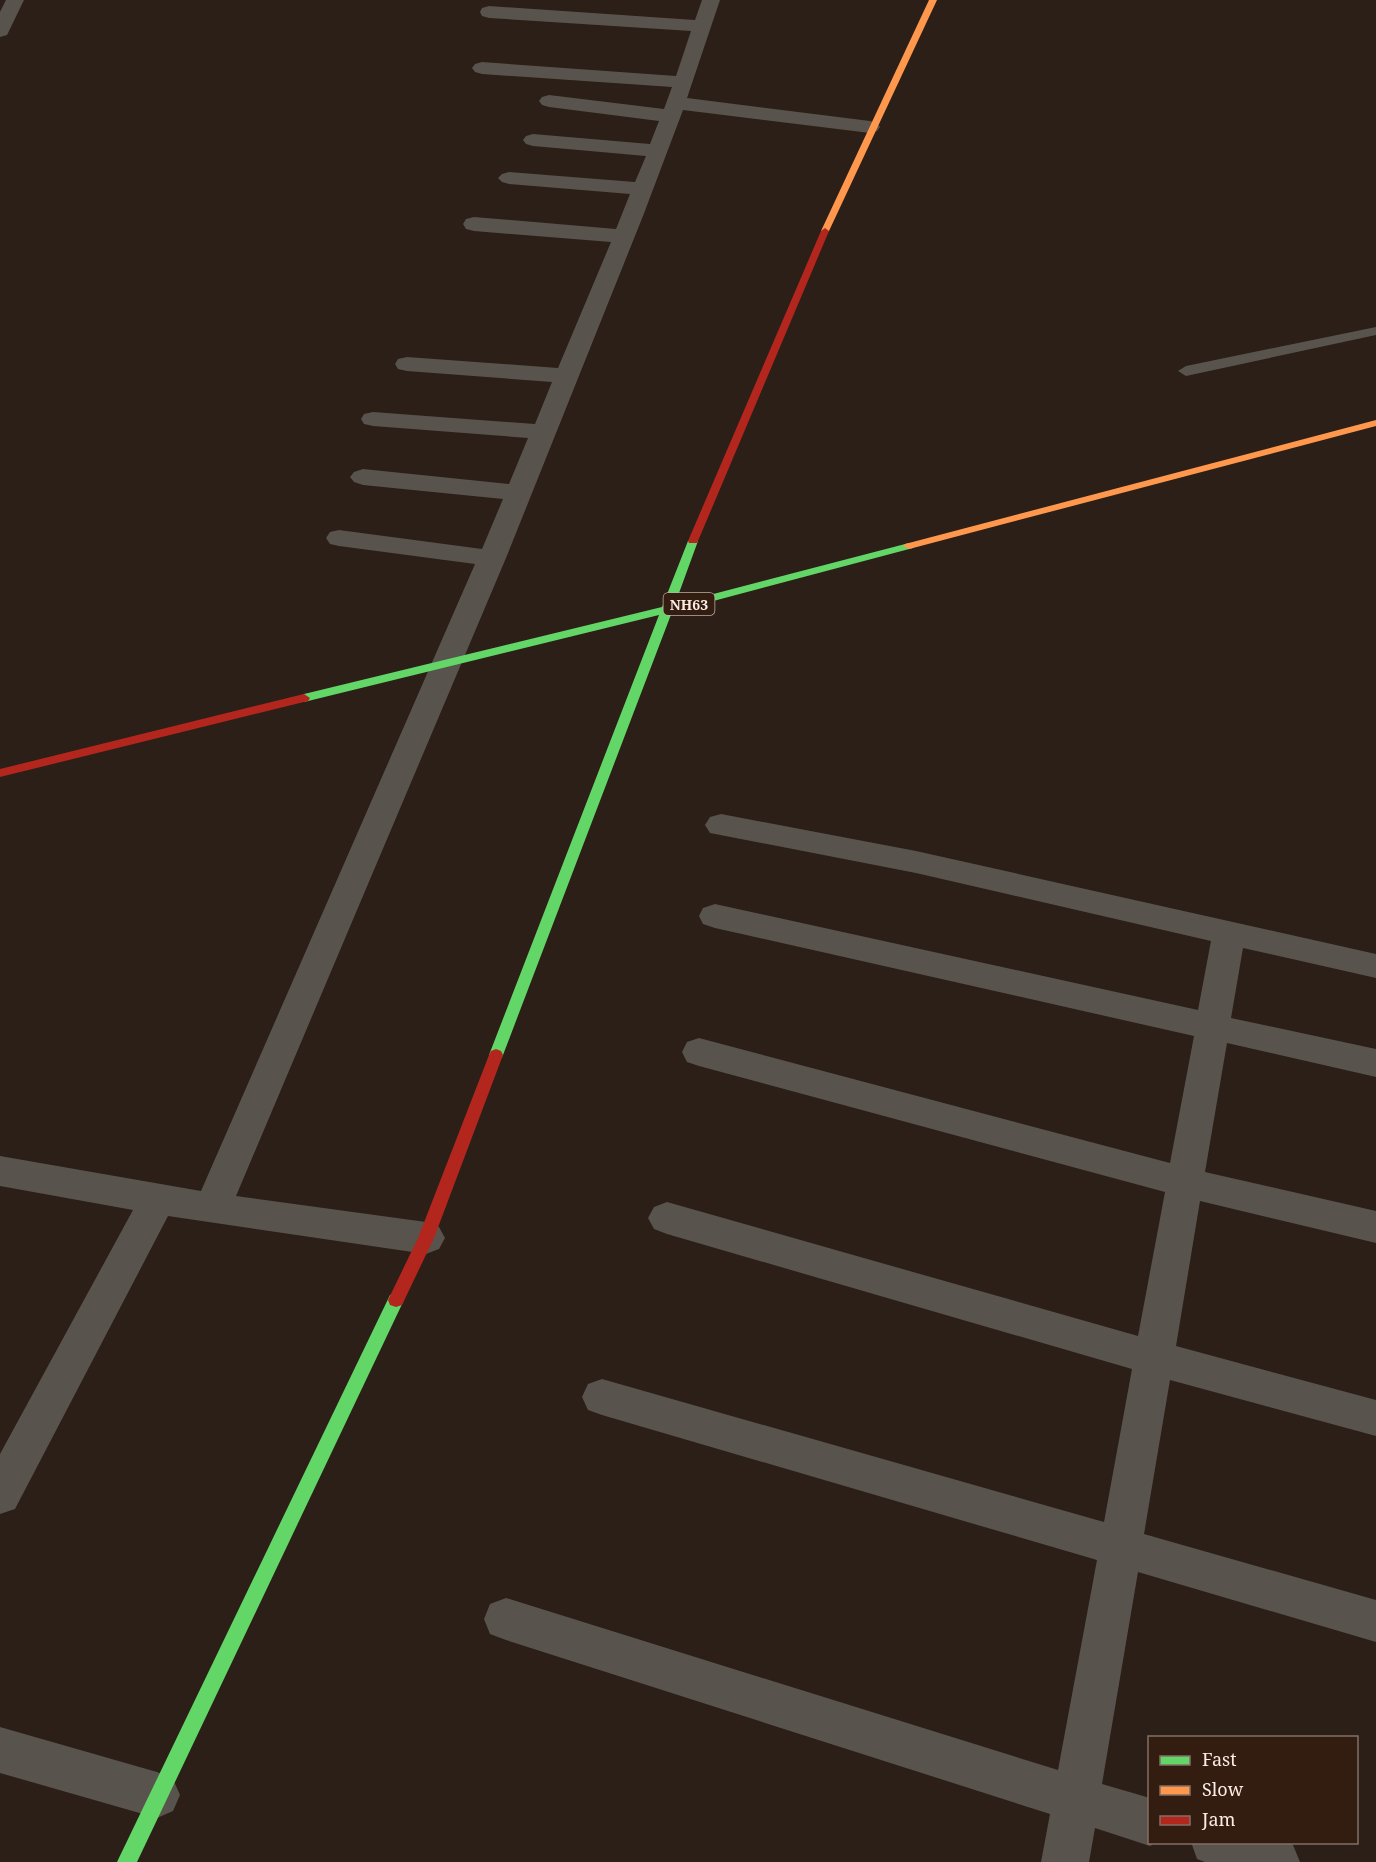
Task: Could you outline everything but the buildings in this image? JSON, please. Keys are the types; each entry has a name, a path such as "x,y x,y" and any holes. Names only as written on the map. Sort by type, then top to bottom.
{"main road":[{"path":"127,1862 157,1795 426,1239 665,610 870,126 933,0"},
{"name":"NH63","path":"0,773 665,610 1376,423"}],"street":[{"path":"0,30 15,0"},
{"path":"212,1208 449,663 642,189 711,0"},
{"path":"489,12 703,26"},
{"path":"482,68 676,100 870,126"},
{"path":"549,102 676,100"},
{"path":"533,140 656,151"},
{"path":"509,178 642,189"},
{"path":"474,224 623,236"},
{"path":"407,364 566,376"},
{"path":"373,419 543,432"},
{"path":"363,477 519,493"},
{"path":"339,538 492,558"},
{"path":"721,825 916,862 1376,966"},
{"path":"715,916 1376,1063"},
{"path":"1065,1862 1228,934"},
{"path":"699,1052 1184,1182 1376,1227"},
{"path":"0,1172 212,1208 426,1239"},
{"path":"0,1495 158,1199"},
{"path":"667,1218 1154,1358 1376,1418"},
{"path":"602,1397 1376,1621"},
{"path":"506,1619 1148,1822"},
{"path":"0,1750 157,1795"},
{"path":"1220,1844 1276,1862"}],"lane":[{"path":"1186,372 1376,331"}],"traffic: fast":[{"path":"496,1055 693,541"},
{"path":"304,698 665,610 909,546"},
{"path":"127,1862 396,1300"}],"traffic: slow":[{"path":"825,231 933,0"},
{"path":"909,546 1376,423"}],"traffic: jam":[{"path":"693,541 825,231"},
{"path":"0,773 304,698"},
{"path":"396,1300 426,1238 496,1055"}]}
